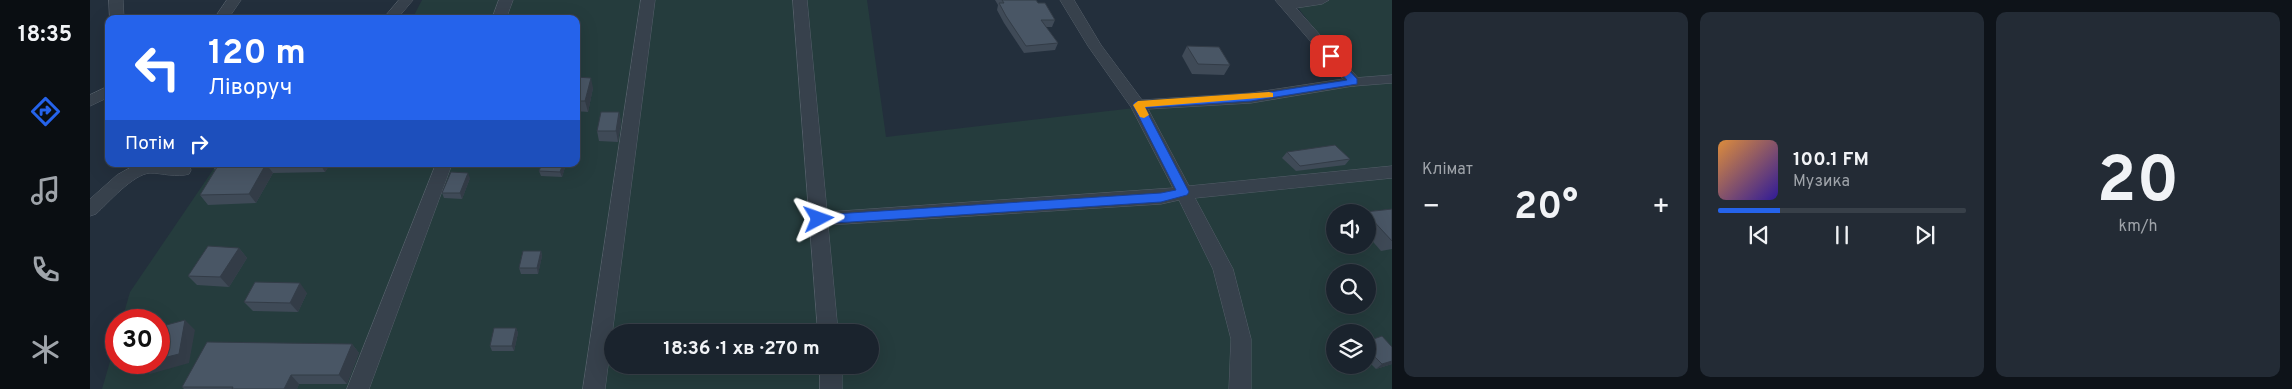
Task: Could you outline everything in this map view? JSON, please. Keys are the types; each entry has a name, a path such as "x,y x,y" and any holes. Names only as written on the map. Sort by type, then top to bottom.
{"street":[{"path":"116,0 117,15"},
{"path":"224,15 234,0"},
{"path":"393,15 406,0"},
{"path":"500,15 506,0"},
{"path":"594,389 648,0"},
{"path":"800,0 827,324"},
{"path":"1066,0 1095,46 1138,105 1223,269 1241,340 1240,389"},
{"path":"1284,2 1322,0"},
{"path":"1284,2 1354,82"},
{"path":"1138,105 1251,98 1354,82"},
{"path":"90,101 105,94"},
{"path":"90,209 123,180 145,167 183,170"},
{"path":"358,389 443,167"},
{"path":"819,219 1161,197 1183,192 1392,172"},
{"path":"831,374 831,389"}],"lane":[{"path":"1354,82 1392,79"}],"green space":[{"path":"422,0 867,0 886,137 1349,83 1348,72 1292,0 1392,0 1392,389 102,389 106,374 170,374 170,309 125,309 130,292 215,167 580,167 580,15 414,15"}],"building":[{"path":"1002,0 1036,0 1038,3 1045,3 1055,20 1041,20 1058,43 1026,46 999,3 1004,3"},
{"path":"1187,46 1219,47 1230,65 1198,64"},
{"path":"580,77 591,78 585,101 580,101"},
{"path":"601,112 619,112 616,131 597,131"},
{"path":"1335,145 1350,159 1300,166 1287,152"},
{"path":"217,167 264,167 249,194 200,195"},
{"path":"541,167 562,167 560,172 539,171"},
{"path":"451,172 468,173 460,193 442,193"},
{"path":"1392,209 1392,241 1376,224 1376,211"},
{"path":"208,246 239,248 220,277 188,276"},
{"path":"523,251 541,251 537,268 519,268"},
{"path":"255,282 300,283 290,303 244,302"},
{"path":"185,320 179,354 170,356 170,324"},
{"path":"494,328 516,328 512,346 490,346"},
{"path":"1382,336 1392,347 1392,361 1382,364 1376,358 1376,338"},
{"path":"207,342 352,344 339,375 291,375 284,389 182,387"}],"slow traffic":[{"path":"1144,115 1138,105 1251,98 1269,95"}],"route":[{"path":"819,219 1161,197 1183,192 1138,105 1251,98 1354,82 1331,56"}]}
